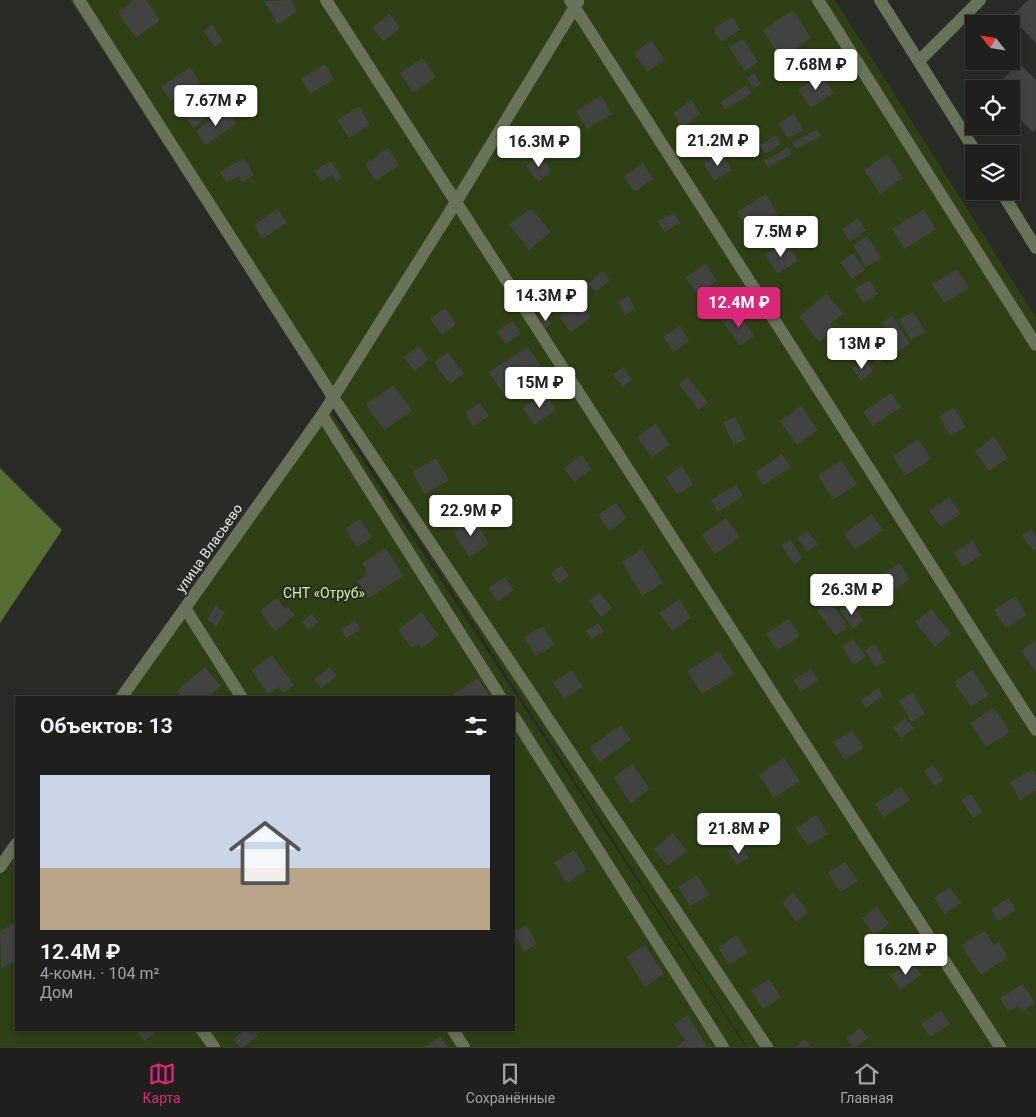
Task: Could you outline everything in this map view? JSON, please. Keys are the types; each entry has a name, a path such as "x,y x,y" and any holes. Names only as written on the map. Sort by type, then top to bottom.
{"street":[{"path":"79,0 333,397 767,1047"},
{"path":"326,0 1000,1047"},
{"path":"818,0 1036,345"},
{"path":"880,0 971,145"},
{"path":"919,62 980,0"},
{"path":"574,2 1036,730"},
{"name":"улица Власьево","path":"122,696 322,415 456,202 574,2"},
{"path":"1007,200 1036,248"},
{"path":"322,415 500,696"},
{"path":"185,608 241,696"},
{"path":"515,719 723,1047"},
{"path":"0,867 15,845"},
{"path":"203,1031 214,1047"},
{"path":"455,1031 464,1047"}],"green space":[{"path":"70,0 835,0 1036,318 1036,1047 747,1047"},
{"name":"СНТ «Отруб»","path":"329,409 746,1047 0,1047 0,866 15,845 15,1031 515,1031 515,696 122,696"},
{"path":"0,468 62,530 0,623"}],"building":[{"path":"134,0 146,0 160,20 136,38 118,12"},
{"path":"290,0 297,11 278,24 264,1"},
{"path":"1028,0 1036,0 1036,43 1020,26 1020,15 1013,15"},
{"path":"793,10 811,38 781,58 763,30"},
{"path":"390,14 400,28 383,41 372,27"},
{"path":"732,17 740,30 721,42 713,29"},
{"path":"212,25 223,42 214,47 203,31"},
{"path":"743,39 758,62 745,71 729,47"},
{"path":"651,40 665,60 647,72 634,53"},
{"path":"422,58 436,77 413,93 400,73"},
{"path":"325,64 334,79 310,94 301,79"},
{"path":"1020,64 1036,80 1036,129 1033,132 1020,119 1020,80 1002,80 1012,70 1020,70"},
{"path":"190,67 200,82 171,101 161,87"},
{"path":"754,73 761,84 753,89 747,78"},
{"path":"821,74 834,93 811,108 798,90"},
{"path":"747,85 752,93 725,110 720,102"},
{"path":"601,96 612,114 587,129 576,111"},
{"path":"691,100 701,114 682,127 673,113"},
{"path":"206,101 214,111 193,128 185,118"},
{"path":"359,106 370,125 349,138 337,120"},
{"path":"226,109 236,124 206,145 196,131"},
{"path":"794,114 803,130 788,139 778,123"},
{"path":"817,129 821,136 796,149 792,143"},
{"path":"776,135 781,144 765,154 760,145"},
{"path":"788,147 792,154 768,168 764,161"},
{"path":"388,148 399,165 376,181 365,164"},
{"path":"722,153 732,170 714,181 704,164"},
{"path":"887,154 903,178 880,194 864,170"},
{"path":"540,155 552,171 538,182 526,166"},
{"path":"244,158 254,175 242,182 238,176 227,183 220,172"},
{"path":"331,161 342,178 336,182 332,175 321,181 314,171"},
{"path":"643,163 653,179 634,192 624,176"},
{"path":"766,194 780,219 752,236 737,212"},
{"path":"531,208 551,232 529,250 509,225"},
{"path":"278,209 287,223 262,239 254,225"},
{"path":"924,209 936,229 905,249 892,229"},
{"path":"674,213 680,223 664,232 658,221"},
{"path":"857,218 866,230 850,242 842,230"},
{"path":"868,236 881,258 866,267 853,245"},
{"path":"786,242 798,261 777,274 765,255"},
{"path":"853,253 865,270 852,279 840,262"},
{"path":"706,264 717,281 697,294 686,277"},
{"path":"957,269 969,288 944,303 932,284"},
{"path":"603,271 610,280 596,292 588,284"},
{"path":"869,280 878,294 863,303 855,289"},
{"path":"827,294 843,314 830,324 834,330 819,342 799,316"},
{"path":"628,296 635,309 625,315 618,302"},
{"path":"579,301 591,317 571,332 559,317"},
{"path":"445,308 456,324 442,335 430,319"},
{"path":"913,312 926,332 911,340 899,320"},
{"path":"739,313 754,336 740,346 724,323"},
{"path":"547,316 551,324 544,328 540,320"},
{"path":"892,316 910,344 877,364 869,351 892,337 883,322"},
{"path":"513,321 521,334 505,344 497,331"},
{"path":"680,326 689,341 673,352 663,337"},
{"path":"419,346 429,360 414,371 404,357"},
{"path":"528,347 545,372 506,398 489,372"},
{"path":"448,352 464,374 450,384 434,363"},
{"path":"864,359 873,371 861,381 852,369"},
{"path":"623,367 632,380 622,387 613,374"},
{"path":"688,377 708,403 698,410 679,384"},
{"path":"394,385 412,411 384,430 366,404"},
{"path":"545,393 556,410 534,425 523,408"},
{"path":"891,393 901,407 873,426 863,412"},
{"path":"480,403 489,416 473,426 465,412"},
{"path":"801,406 818,430 797,445 780,421"},
{"path":"954,408 966,427 951,436 939,417"},
{"path":"735,417 746,439 734,445 723,422"},
{"path":"656,424 670,445 652,457 637,437"},
{"path":"994,437 1008,458 989,471 975,451"},
{"path":"918,439 931,459 905,476 893,456"},
{"path":"782,454 791,467 763,485 755,473"},
{"path":"581,455 592,469 574,482 564,468"},
{"path":"436,458 449,480 425,494 412,472"},
{"path":"841,460 857,484 833,500 818,475"},
{"path":"682,466 693,485 677,495 666,477"},
{"path":"736,485 743,496 718,512 711,500"},
{"path":"949,497 961,514 941,527 929,511"},
{"path":"616,503 627,518 609,531 598,515"},
{"path":"872,514 883,530 855,550 844,534"},
{"path":"474,518 489,544 469,557 453,531"},
{"path":"726,518 740,537 715,554 702,535"},
{"path":"360,519 372,537 357,547 345,529"},
{"path":"1031,529 1036,537 1036,548 1033,551 1022,535"},
{"path":"808,531 818,544 807,552 797,538"},
{"path":"790,539 803,558 794,564 781,545"},
{"path":"973,541 981,555 963,567 954,553"},
{"path":"386,548 403,576 369,598 357,581 368,573 362,563"},
{"path":"642,549 663,583 642,596 622,562"},
{"path":"900,563 910,580 887,595 877,577"},
{"path":"562,566 569,576 558,584 551,573"},
{"path":"505,577 514,590 497,602 488,588"},
{"path":"600,593 612,608 601,617 589,601"},
{"path":"1015,596 1027,615 1006,628 994,610"},
{"path":"277,598 285,609 288,607 295,615 275,631 260,611"},
{"path":"679,599 691,618 672,631 659,613"},
{"path":"829,601 848,626 836,636 817,611"},
{"path":"852,604 863,621 852,628 841,611"},
{"path":"215,606 225,612 217,626 207,620"},
{"path":"931,609 951,633 935,647 915,622"},
{"path":"421,612 439,635 422,648 418,643 412,648 398,630"},
{"path":"312,614 318,622 308,630 302,622"},
{"path":"789,619 800,636 777,651 766,634"},
{"path":"355,621 361,629 346,638 341,629"},
{"path":"598,623 604,631 592,639 586,631"},
{"path":"543,626 555,645 536,656 524,637"},
{"path":"853,639 866,657 854,665 842,646"},
{"path":"1036,640 1036,672 1021,651"},
{"path":"875,644 885,662 875,667 865,650"},
{"path":"719,651 734,674 702,694 687,671"},
{"path":"272,655 294,685 283,693 279,687 268,694 251,670"},
{"path":"205,667 221,686 209,696 181,696 177,691"},
{"path":"330,667 337,676 321,688 314,679"},
{"path":"811,669 818,680 801,692 793,680"},
{"path":"572,670 583,687 564,699 553,683"},
{"path":"972,670 989,695 971,707 954,682"},
{"path":"478,678 490,696 451,696"},
{"path":"879,688 883,696 866,708 861,700"},
{"path":"913,692 925,714 911,722 899,700"},
{"path":"994,708 1010,732 986,747 970,723"},
{"path":"905,718 914,728 901,738 893,728"},
{"path":"621,725 631,740 600,762 589,748"},
{"path":"852,730 864,748 845,760 833,742"},
{"path":"784,758 800,781 774,798 759,775"},
{"path":"632,764 650,789 631,803 613,778"},
{"path":"933,765 944,780 935,786 924,771"},
{"path":"1033,770 1036,776 1036,791 1020,800 1010,782"},
{"path":"901,787 910,800 884,817 875,804"},
{"path":"971,794 983,812 973,818 961,800"},
{"path":"816,815 828,834 808,846 796,828"},
{"path":"673,833 687,851 668,866 654,849"},
{"path":"740,844 749,858 737,865 728,851"},
{"path":"574,850 587,870 567,883 554,863"},
{"path":"845,862 858,881 841,892 828,873"},
{"path":"697,875 709,895 690,906 678,887"},
{"path":"950,887 961,903 945,914 934,898"},
{"path":"794,893 808,913 796,922 782,902"},
{"path":"1009,898 1016,910 998,921 991,909"},
{"path":"877,907 889,924 874,935 862,918"},
{"path":"15,923 15,961 1,969 0,931"},
{"path":"526,925 537,944 524,952 515,931"},
{"path":"985,931 994,945 999,942 1008,957 981,975 961,945"},
{"path":"737,935 748,953 729,965 718,947"},
{"path":"645,945 664,974 645,987 626,957"},
{"path":"911,961 921,975 900,990 890,976"},
{"path":"769,979 781,997 763,1009 751,990"},
{"path":"1023,984 1035,1003 1022,1012 1018,1006 1008,1012 1000,998"},
{"path":"941,1011 950,1024 930,1037 921,1024"},
{"path":"687,1015 707,1046 676,1047 685,1040 674,1024"},
{"path":"860,1028 868,1038 856,1047 853,1047 846,1039"},
{"path":"137,1031 158,1031 144,1041"},
{"path":"244,1031 255,1031 258,1036 243,1047 239,1047 233,1039"},
{"path":"440,1036 447,1047 424,1047"},
{"path":"805,1039 811,1047 794,1047"}]}
